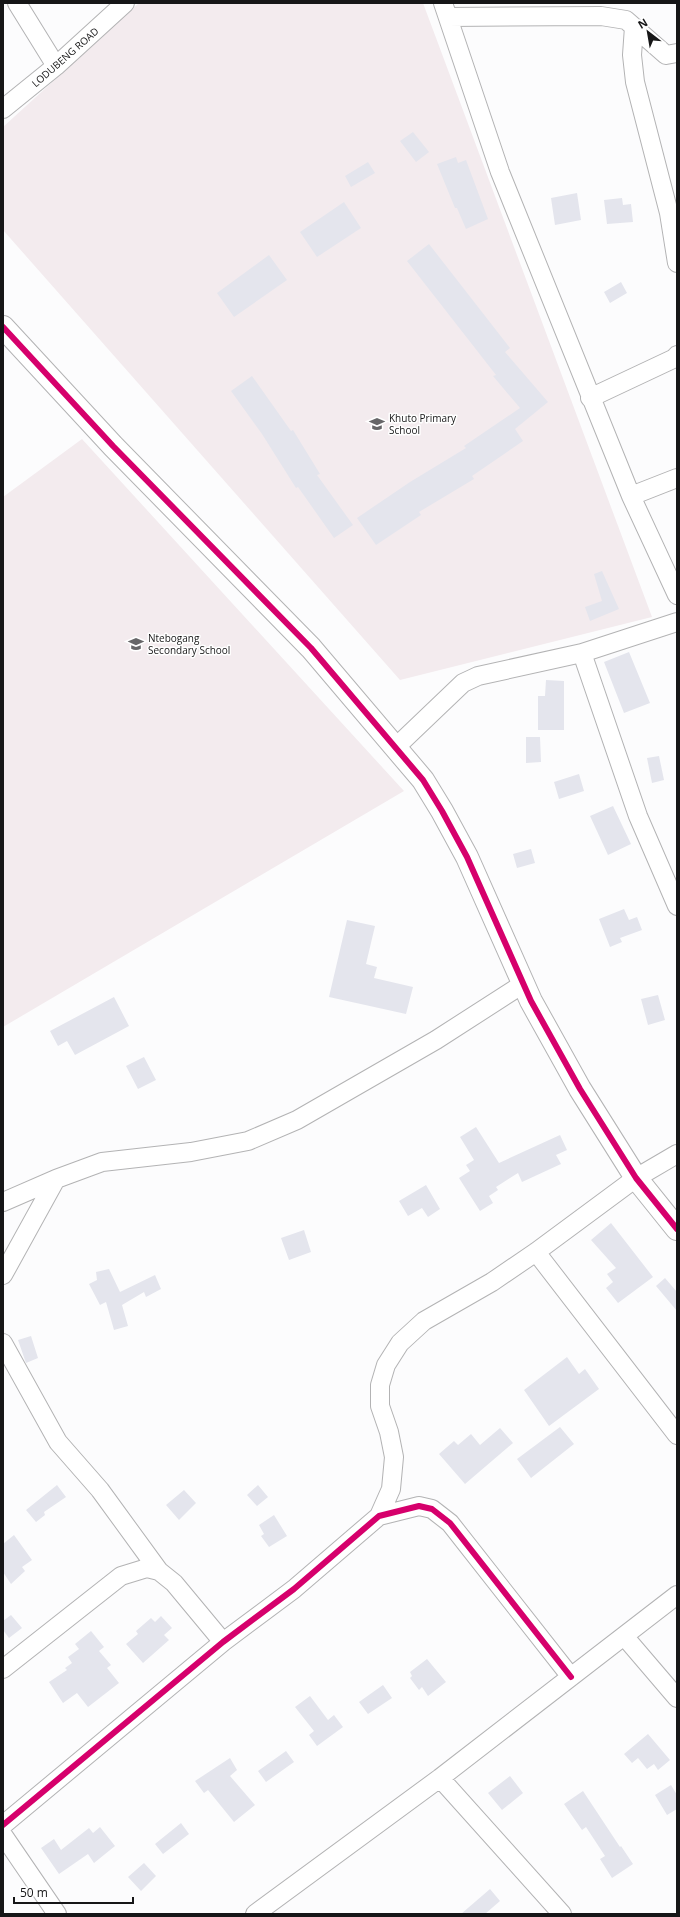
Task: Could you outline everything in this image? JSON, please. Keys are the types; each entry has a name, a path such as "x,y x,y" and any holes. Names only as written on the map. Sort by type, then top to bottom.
{"street":[{"path":"17,3 56,66"},
{"name":"LODUBENG ROAD","path":"3,109 56,66 125,3"},
{"path":"677,53 666,55 626,20 601,16 445,10 500,172 590,398 631,496 677,595"},
{"path":"634,27 632,55 635,82 669,213 677,263"},
{"path":"3,327 113,446 311,648 423,780 467,857 523,984 580,1089 636,1178 677,1229"},
{"path":"590,398 677,355"},
{"path":"631,496 677,478"},
{"path":"396,747 464,683 478,676 582,653 677,622"},
{"path":"582,653 638,816 677,906"},
{"path":"3,1202 56,1179 102,1162 191,1152 256,1138 297,1120 436,1040 523,984"},
{"path":"3,1825 223,1642 294,1589 379,1516 391,1489 394,1457 389,1432 380,1406 380,1385 386,1365 400,1343 424,1321 492,1282 536,1252 636,1178 677,1154"},
{"path":"3,1276 56,1179"},
{"path":"536,1252 677,1435"},
{"path":"3,1343 58,1442 100,1490 159,1571 174,1583 223,1642"},
{"path":"379,1516 419,1506 432,1509 450,1523 571,1677"},
{"path":"3,1669 120,1576 147,1568 159,1571"},
{"path":"255,1914 440,1778 677,1595"},
{"path":"624,1636 677,1698"},
{"path":"440,1778 562,1914"},
{"path":"3,1835 57,1914"}],"shaded area":[{"name":"Khuto Primary School","path":"139,3 423,3 652,617 400,680 3,230 3,127"},
{"name":"Ntebogang Secondary School","path":"82,439 404,791 3,1027 3,497"}],"building":[{"path":"413,132 429,152 416,162 400,141"},
{"path":"456,157 458,163 466,160 488,219 466,229 457,208 455,208 437,164"},
{"path":"368,162 375,173 351,187 345,176"},
{"path":"577,193 581,220 555,225 551,198"},
{"path":"622,198 623,205 631,204 633,222 607,224 604,200"},
{"path":"344,202 361,228 317,257 300,232"},
{"path":"429,244 510,348 505,352 548,402 515,429 523,441 472,476 474,479 419,512 421,515 376,545 357,518 410,482 466,448 464,446 520,408 493,376 496,375 407,261"},
{"path":"269,255 287,280 234,317 217,293"},
{"path":"621,282 627,293 610,303 604,292"},
{"path":"252,376 291,431 293,430 320,474 317,475 353,525 334,538 298,487 296,488 262,434 231,391"},
{"path":"602,571 619,609 590,621 585,607 602,601 594,574"},
{"path":"629,652 650,703 624,713 604,662"},
{"path":"546,680 564,681 564,730 538,730 538,696 545,696"},
{"path":"526,737 540,737 541,762 526,763"},
{"path":"659,756 664,780 652,783 647,758"},
{"path":"579,774 584,791 559,799 554,782"},
{"path":"613,806 631,844 608,855 590,816"},
{"path":"531,849 535,863 517,868 513,854"},
{"path":"624,909 629,920 637,917 642,930 620,938 622,942 610,947 599,919"},
{"path":"347,920 375,926 366,964 377,967 374,978 413,987 406,1014 329,997"},
{"path":"658,995 665,1020 648,1025 641,999"},
{"path":"114,997 129,1026 75,1055 67,1041 58,1046 50,1031"},
{"path":"144,1057 156,1080 138,1089 126,1066"},
{"path":"476,1127 499,1163 560,1135 567,1150 556,1155 561,1164 522,1182 518,1173 496,1187 498,1190 489,1196 493,1203 480,1211 459,1178 470,1171 466,1165 474,1160 460,1137"},
{"path":"426,1185 440,1209 428,1217 422,1208 408,1216 399,1201"},
{"path":"611,1223 653,1277 618,1303 606,1288 613,1282 607,1274 616,1268 591,1240"},
{"path":"304,1230 311,1252 289,1260 281,1238"},
{"path":"109,1269 120,1292 155,1275 161,1289 146,1297 144,1292 122,1305 128,1326 114,1330 106,1302 100,1305 89,1284 97,1280 96,1272"},
{"path":"665,1278 677,1292 677,1311 656,1286"},
{"path":"31,1336 38,1358 26,1363 18,1340"},
{"path":"567,1357 579,1374 585,1369 599,1389 549,1426 524,1390"},
{"path":"560,1427 574,1444 531,1478 517,1459"},
{"path":"500,1428 513,1443 465,1484 439,1454 454,1441 458,1445 471,1434 480,1445"},
{"path":"57,1485 66,1497 44,1512 45,1515 36,1522 26,1510"},
{"path":"258,1485 268,1497 257,1506 247,1495"},
{"path":"184,1490 196,1503 179,1520 166,1505"},
{"path":"274,1515 287,1536 269,1547 261,1536 264,1534 259,1525"},
{"path":"14,1535 32,1560 22,1567 25,1571 11,1584 3,1572 3,1544"},
{"path":"11,1615 22,1628 9,1638 3,1630 3,1621"},
{"path":"161,1616 172,1628 164,1635 169,1640 143,1663 126,1644 138,1634 136,1631 151,1618 155,1622"},
{"path":"91,1631 104,1647 99,1651 111,1665 107,1668 119,1683 88,1707 77,1693 63,1703 49,1682 67,1670 65,1668 72,1663 68,1657 79,1649 75,1644"},
{"path":"427,1659 446,1682 428,1696 422,1687 419,1690 410,1678 412,1676 410,1672"},
{"path":"383,1685 392,1698 368,1714 359,1702"},
{"path":"310,1696 328,1720 334,1715 343,1727 317,1746 309,1735 314,1731 295,1707"},
{"path":"648,1734 670,1760 658,1770 654,1764 647,1769 638,1758 632,1763 624,1754"},
{"path":"286,1751 294,1762 266,1782 258,1771"},
{"path":"230,1758 237,1770 230,1776 255,1805 234,1822 208,1790 204,1793 195,1781"},
{"path":"510,1776 523,1793 502,1810 488,1793"},
{"path":"671,1785 677,1795 677,1809 667,1815 655,1795"},
{"path":"583,1791 633,1864 612,1878 600,1859 605,1856 586,1827 582,1830 564,1804"},
{"path":"181,1823 189,1834 163,1854 155,1844"},
{"path":"100,1827 115,1846 94,1863 88,1854 59,1874 41,1848 54,1839 61,1850 89,1828 93,1833"},
{"path":"144,1863 156,1876 141,1891 128,1877"},
{"path":"490,1889 500,1901 485,1914 461,1914"}],"cycle path":[{"path":"3,327 113,446 311,648 423,780 467,857 531,1001 580,1089 636,1178 677,1229"},
{"path":"3,1825 223,1642 294,1589 379,1516 419,1506 432,1509 450,1523 571,1677"}],"place":[{"name":"Khuto Primary School","path":"377,424"},
{"name":"Ntebogang Secondary School","path":"136,644"}]}
